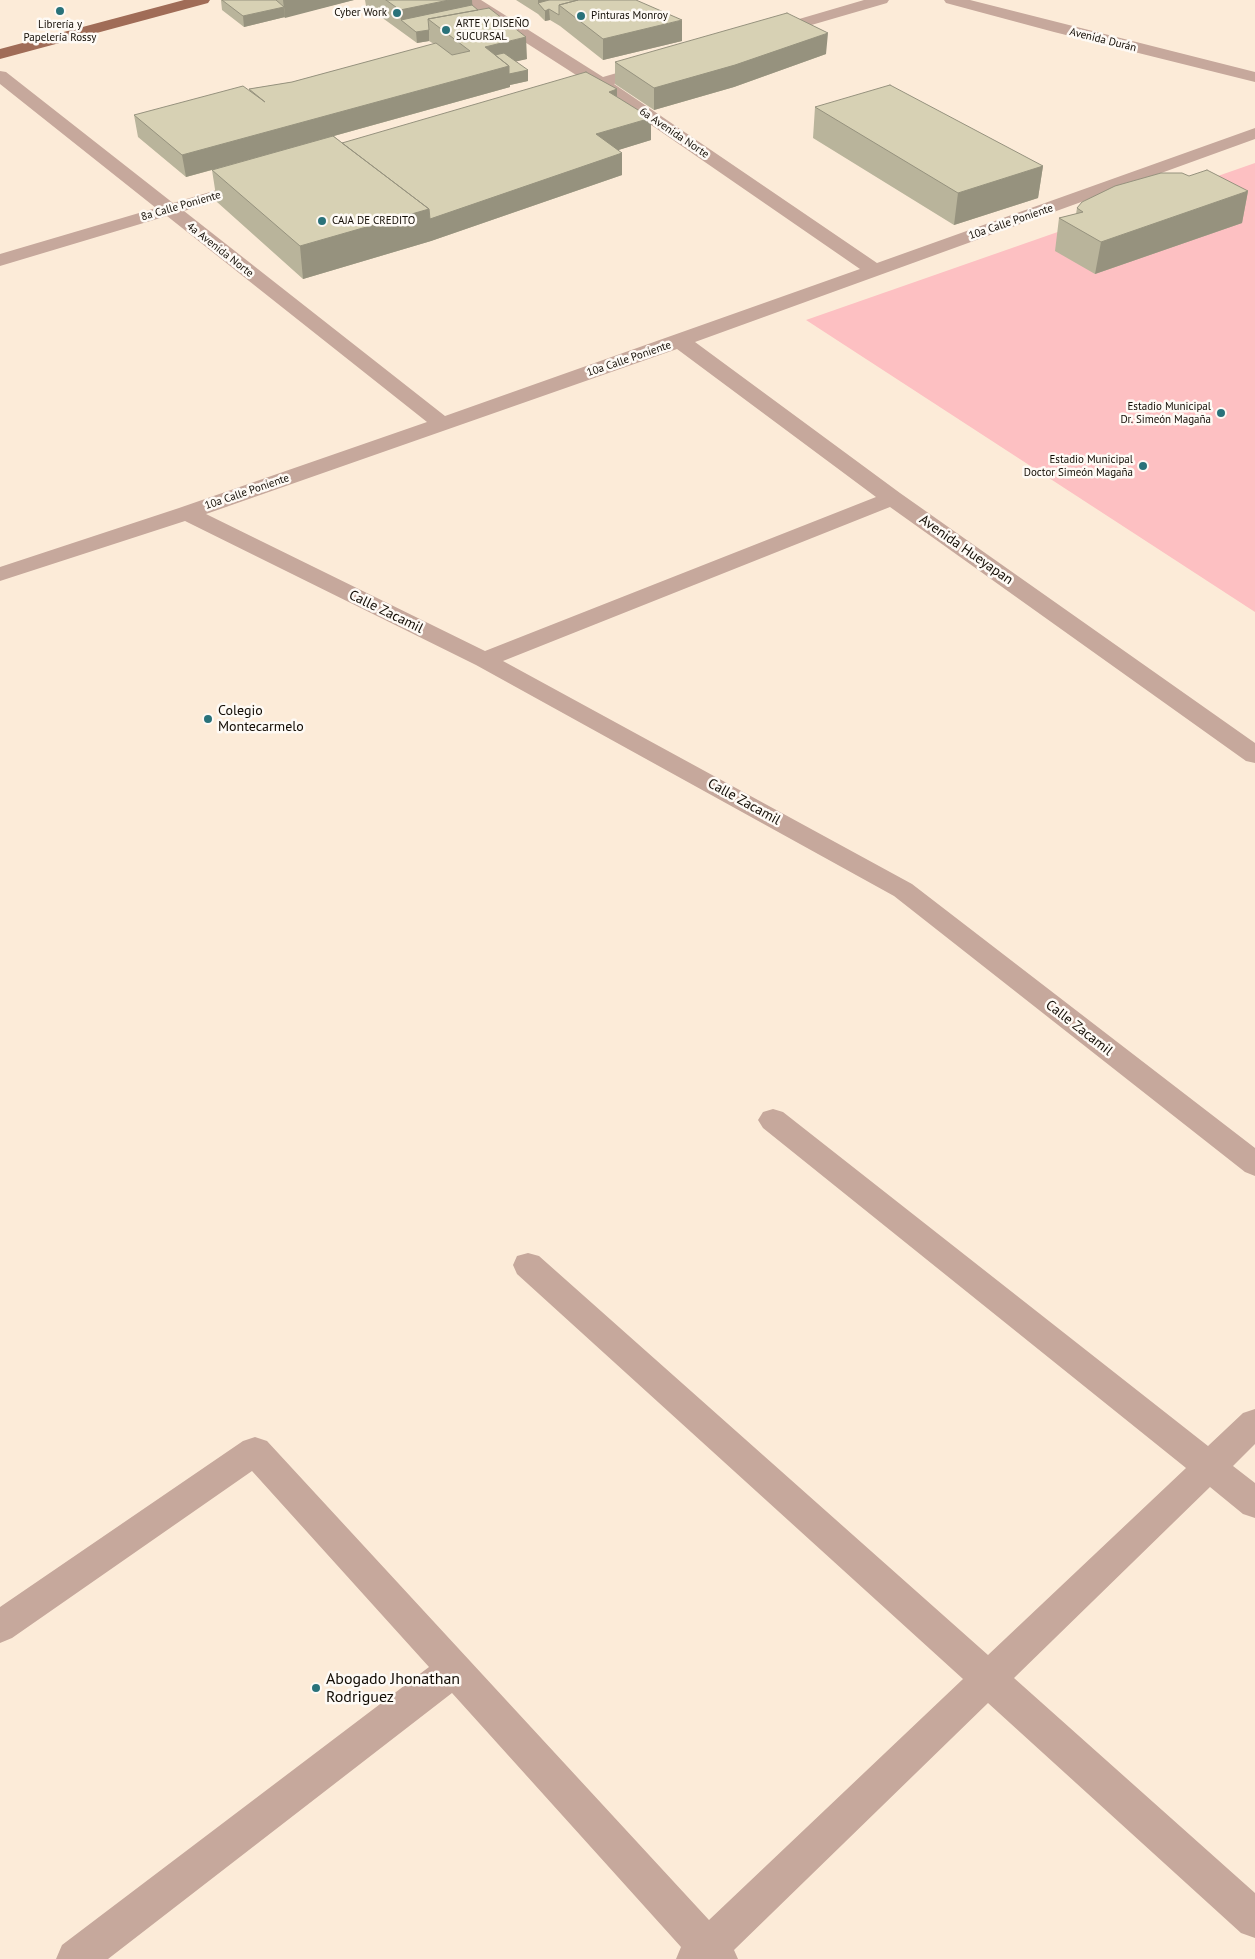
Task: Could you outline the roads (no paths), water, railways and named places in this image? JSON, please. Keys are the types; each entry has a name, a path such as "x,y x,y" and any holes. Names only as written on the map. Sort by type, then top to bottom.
{"main road":[{"path":"0,54 202,0"}],"street":[{"name":"6a Avenida Norte","path":"470,0 600,83 874,270"},
{"path":"759,36 881,0"},
{"name":"Avenida Durán","path":"952,0 1060,29 1255,76"},
{"path":"554,97 666,64"},
{"name":"4a Avenida Norte","path":"0,76 441,423"},
{"name":"10a Calle Poniente","path":"0,574 187,513 680,341 1255,133"},
{"name":"8a Calle Poniente","path":"0,260 272,180"},
{"name":"Avenida Hueyapan","path":"680,341 892,498 1255,755"},
{"path":"484,660 892,498"},
{"name":"Calle Zacamil","path":"187,513 484,660 903,890 1062,1016 1255,1164"},
{"path":"773,1120 1255,1503"},
{"path":"528,1265 989,1678 1255,1920"},
{"path":"0,1627 255,1451 455,1669 707,1955 989,1678 1255,1423"},
{"path":"76,1959 455,1669"}],"place":[{"name":"Librería y Papelería Rossy","path":"60,11"},
{"name":"Cyber Work","path":"397,13"},
{"name":"Pinturas Monroy","path":"581,16"},
{"name":"ARTE Y DISEÑO SUCURSAL","path":"446,30"},
{"name":"CAJA DE CREDITO","path":"322,221"},
{"name":"Estadio Municipal Dr. Simeón Magaña","path":"1221,413"},
{"name":"Estadio Municipal Doctor Simeón Magaña","path":"1143,466"},
{"name":"Colegio Montecarmelo","path":"208,719"},
{"name":"Abogado Jhonathan Rodriguez","path":"316,1688"}]}
